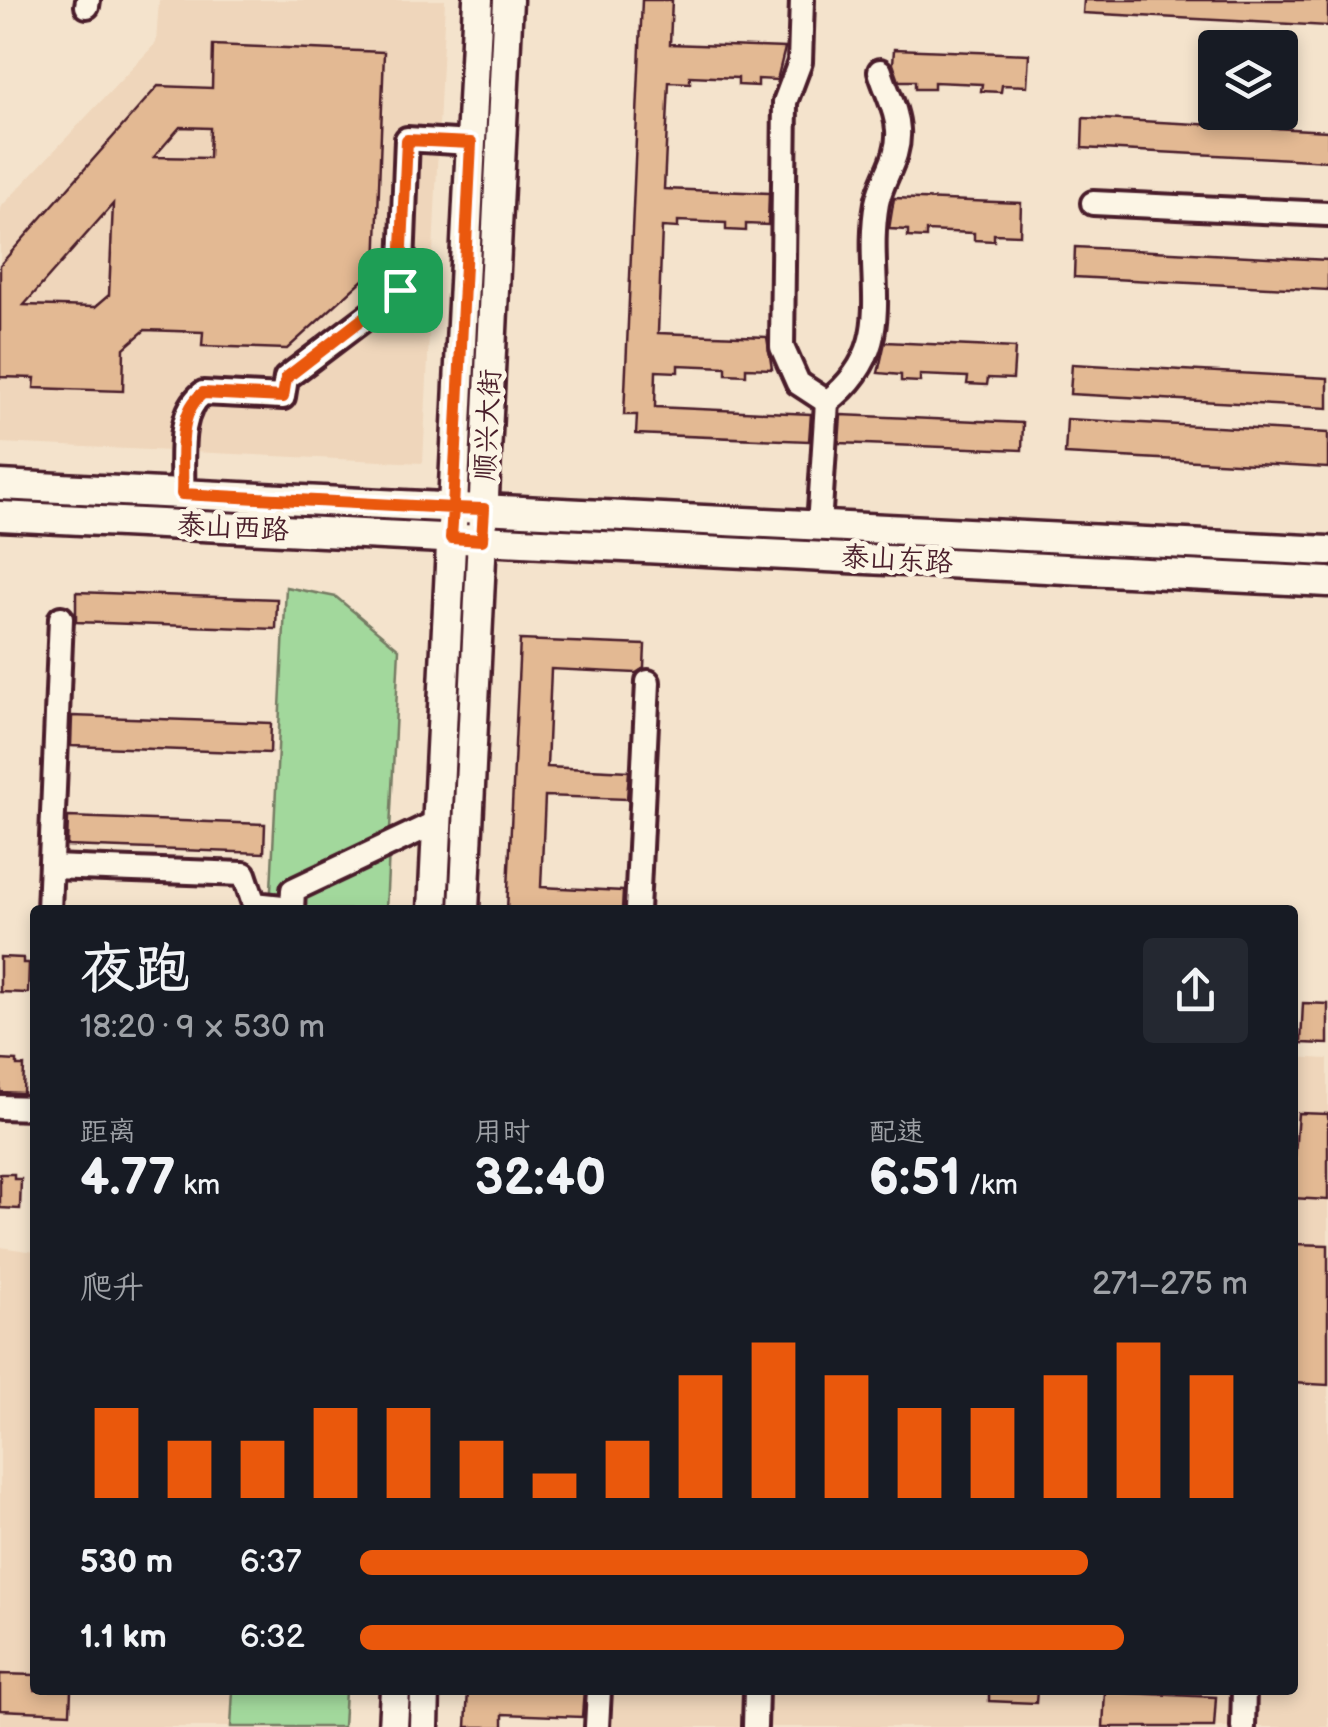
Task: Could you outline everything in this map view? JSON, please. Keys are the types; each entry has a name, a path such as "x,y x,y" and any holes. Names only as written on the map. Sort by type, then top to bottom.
{"main road":[{"name":"顺兴大街","path":"468,508 471,143 478,0"},
{"name":"顺兴大街","path":"433,905 508,0"},
{"name":"泰山西路","path":"0,486 468,508"},
{"name":"泰山东路","path":"468,508 1328,551"},
{"name":"泰山西路","path":"0,516 466,539"},
{"name":"顺兴大街","path":"464,905 466,539"},
{"name":"泰山东路","path":"466,539 1328,582"},
{"path":"393,1727 395,1695"},
{"path":"424,1727 426,1695"}],"lane":[{"path":"802,0 800,62 785,102 782,348 798,383 827,402"},
{"path":"820,526 827,402 849,385 866,360 875,332 877,202 898,144 894,108 880,72"},
{"path":"182,494 186,413 194,400 203,393 283,397 286,378 400,290 407,140 471,143"},
{"path":"1093,203 1328,214"},
{"path":"49,905 61,618"},
{"path":"637,905 648,682"},
{"path":"292,905 293,890 438,822"},
{"path":"50,866 244,874 254,904 262,905"},
{"path":"0,1107 30,1108"},
{"path":"597,1727 598,1695"},
{"path":"755,1727 756,1695"},
{"path":"1243,1727 1244,1695"}],"shaded area":[{"path":"159,0 445,0 423,463 0,443 0,208 156,43"},
{"path":"1298,1057 1328,1059 1328,1727 603,1727 605,1695 1298,1695"},
{"path":"0,1247 30,1251 30,1695 233,1695 231,1727 0,1727"}],"green space":[{"path":"286,587 336,597 399,649 386,905 270,905"},
{"path":"233,1695 345,1695 343,1727 231,1727"}],"building":[{"path":"642,0 672,0 670,44 785,48 777,80 758,79 758,86 738,85 738,78 690,76 690,83 669,82 664,189 769,193 768,225 746,224 746,231 726,230 726,223 678,221 678,228 662,227 658,333 767,337 772,369 746,368 746,375 726,374 726,367 678,365 678,372 656,371 655,407 811,414 809,441 636,434 637,415 624,415"},
{"path":"1084,0 1328,0 1328,26 1083,13"},
{"path":"213,45 384,52 376,268 287,349 202,346 203,332 145,330 124,348 123,391 34,388 35,378 0,377 0,265 158,86 212,88","holes":["180,127 210,128 209,158 154,157","113,204 109,295 95,307 24,305"]},
{"path":"894,49 1029,54 1027,86 1002,85 1001,92 981,91 982,84 934,82 934,89 915,89 915,81 899,81 893,64"},
{"path":"1083,118 1198,124 1198,130 1328,131 1328,161 1082,148"},
{"path":"894,198 1021,203 1020,235 994,234 994,241 974,240 974,233 926,231 926,238 908,237 908,230 889,229"},
{"path":"1075,247 1328,260 1328,290 1074,277"},
{"path":"885,342 1015,348 1013,379 988,378 987,385 967,384 968,377 920,375 920,382 901,381 901,375 878,373"},
{"path":"1072,364 1328,378 1328,408 1070,394"},
{"path":"841,415 1023,423 1022,450 839,443"},
{"path":"1067,419 1328,433 1328,468 1065,454"},
{"path":"76,592 277,599 276,629 76,622"},
{"path":"520,640 645,645 644,668 636,673 551,669 547,767 629,771 627,799 545,796 541,887 623,891 622,905 507,905"},
{"path":"72,716 271,723 270,753 71,746"},
{"path":"68,817 265,824 264,853 67,846"},
{"path":"0,957 23,958 23,963 29,963 28,993 0,992"},
{"path":"1303,1003 1328,1004 1328,1044 1301,1043"},
{"path":"0,1060 17,1061 17,1066 24,1066 23,1093 0,1092"},
{"path":"1298,1113 1328,1114 1328,1200 1298,1198"},
{"path":"0,1174 14,1174 14,1179 21,1179 20,1209 0,1208"},
{"path":"1298,1244 1328,1245 1328,1385 1298,1383"},
{"path":"0,1674 30,1675 30,1695 71,1695 70,1713 0,1710"},
{"path":"468,1695 584,1695 582,1717 503,1714 503,1727 466,1727"},
{"path":"989,1695 1037,1695 1036,1703 989,1701"},
{"path":"1105,1695 1216,1697 1214,1727 1103,1727"}],"route":[{"path":"400,290 286,378 283,397 203,393 194,400 186,413 182,494 453,508 451,538 482,540 484,509 453,508 471,143 407,140 400,290"}]}
